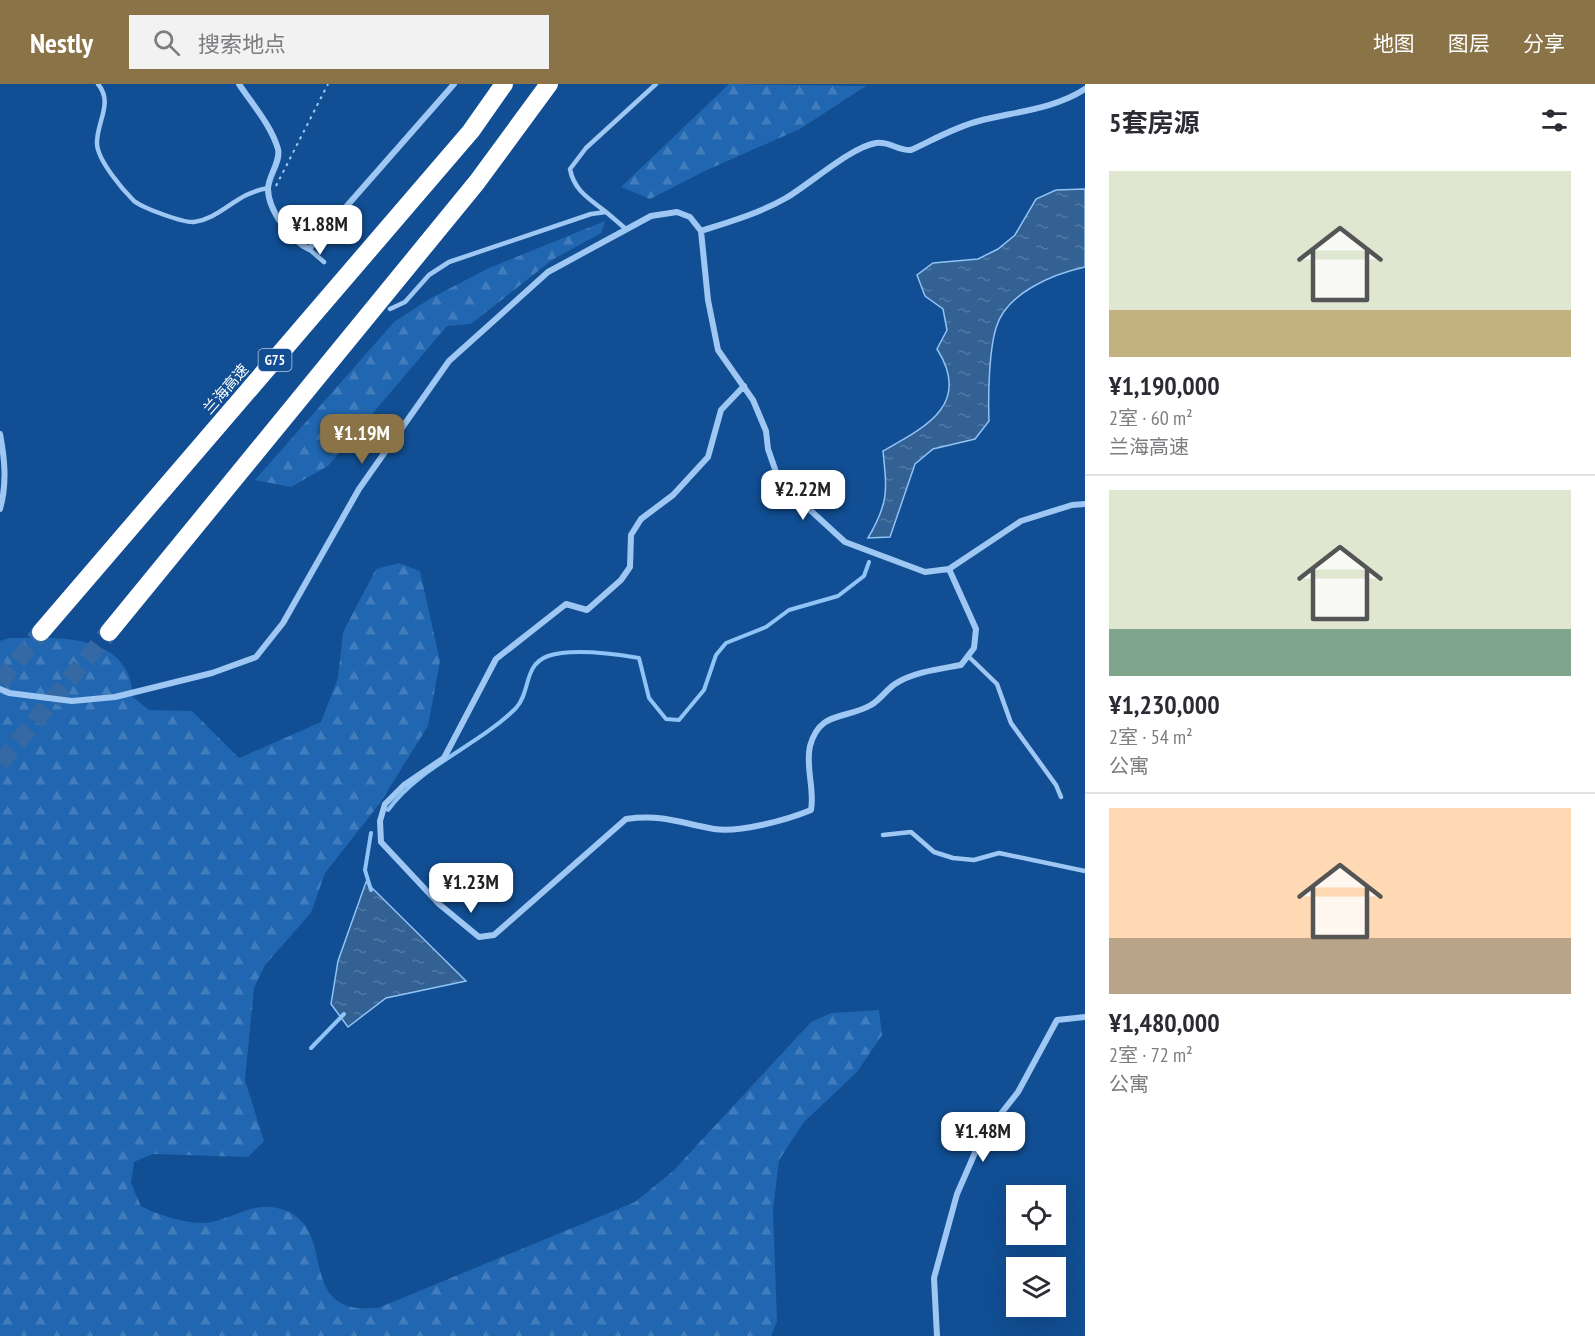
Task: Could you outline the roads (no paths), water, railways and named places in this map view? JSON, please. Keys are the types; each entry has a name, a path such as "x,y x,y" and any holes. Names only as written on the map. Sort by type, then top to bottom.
{"highway":[{"name":"兰海高速","path":"41,632 471,131 504,84"},
{"path":"109,632 477,182 549,84"}],"street":[{"path":"239,84 273,135 279,152 268,188 272,207 299,244 309,249 454,84"},
{"path":"701,231 785,199 859,150 875,143 890,143 903,151 911,150 976,122 1074,96 1085,89"},
{"path":"0,689 9,693 72,701 116,697 212,673 256,657 284,623 359,489 449,361 548,272 651,216 677,212 690,217 701,231 708,300 718,350 753,400 766,430 768,449 776,472 805,506 845,542 926,572 949,569 1021,521 1072,505 1085,504"},
{"path":"744,386 721,410 708,457 673,495 641,519 631,535 630,567 621,580 587,610 566,604 496,659 444,758 404,785 385,804 380,821 381,842 439,904 479,937 494,935 575,861 626,819 652,816 717,830 789,820 811,810 813,800 810,747 819,727 834,716 873,705 896,683 929,671 961,665 974,648 976,629 949,569"},
{"path":"0,434 5,462 0,509"},
{"path":"937,1336 936,1267 957,1194 970,1162 987,1128 1017,1092 1057,1020 1085,1017"}],"lane":[{"path":"98,84 104,92 105,113 97,128 97,148 114,178 136,203 175,219 193,222 220,212 236,199 253,190 268,188"},
{"path":"626,229 578,191 572,181 570,169 586,148 656,84"},
{"path":"390,309 405,302 429,275 449,262 591,213 606,212"},
{"path":"309,249 324,262"},
{"path":"968,656 997,684 1011,723 1056,785 1061,797"},
{"path":"884,835 910,832 934,852 953,858 974,860 999,853 1085,871"}],"water":[{"path":"1085,189 1085,267 1045,280 1032,287 1020,295 1001,316 992,349 989,421 975,439 933,449 915,464 890,537 868,538 880,515 885,496 883,451 928,423 947,399 949,385 946,368 937,349 947,330 943,309 925,296 917,275 933,263 978,259 998,249 1015,235 1036,199 1056,190"},
{"path":"366,882 466,981 386,998 348,1027 331,1004 338,961"}],"waterway":[{"path":"388,810 416,781 484,734 516,708 521,702 531,672 540,660 569,652 639,658 649,698 666,719 679,720 704,690 716,655 726,643 766,627 789,610 838,596 864,576 869,562"},
{"path":"371,833 365,870 371,890"},
{"path":"311,1048 344,1014"}],"tunnel":[{"path":"0,682 41,632"},
{"path":"0,763 109,632"}]}
